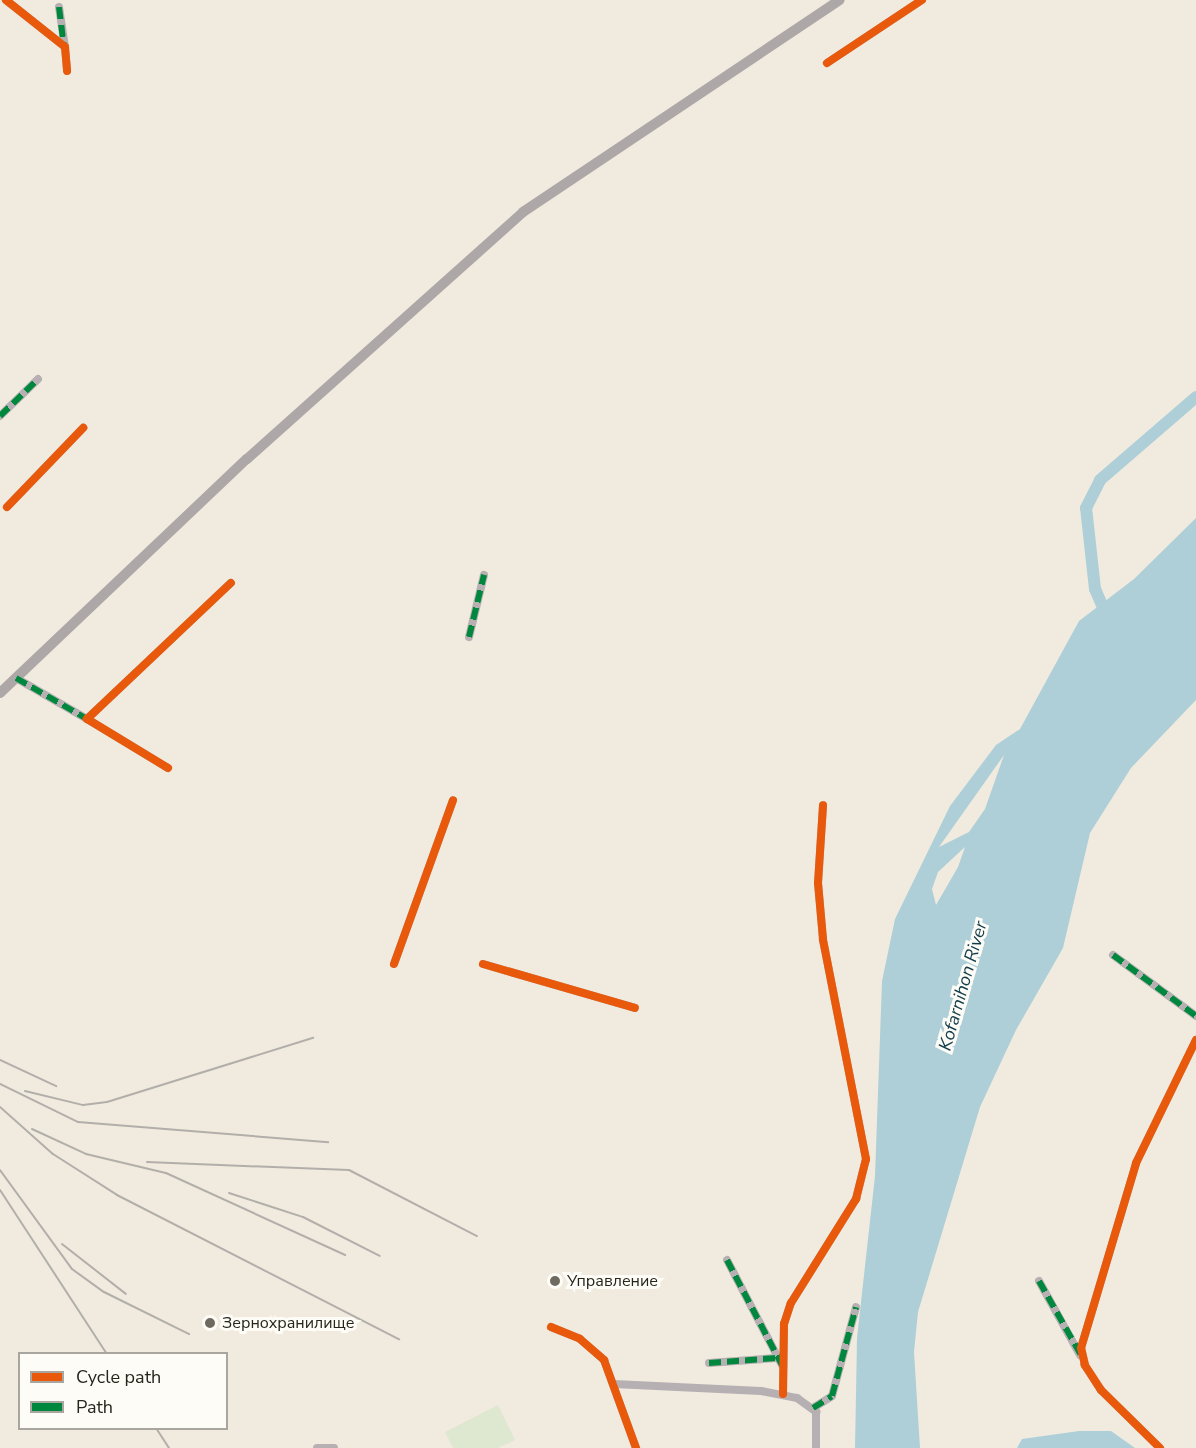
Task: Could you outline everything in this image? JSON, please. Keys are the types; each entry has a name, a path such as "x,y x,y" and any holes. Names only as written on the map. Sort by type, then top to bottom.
{"main road":[{"path":"0,693 247,459 523,213 840,0"}],"street":[{"path":"6,0 65,47"},
{"path":"827,63 922,0"},
{"path":"59,7 67,72"},
{"path":"0,416 38,379"},
{"path":"7,507 83,428"},
{"path":"469,637 484,575"},
{"path":"87,719 231,583"},
{"path":"16,678 168,768"},
{"path":"394,964 453,800"},
{"path":"783,1394 783,1324 791,1303 856,1199 866,1160 823,939 818,883 823,805"},
{"path":"1113,955 1196,1016"},
{"path":"483,964 635,1008"},
{"path":"1082,1358 1082,1336 1136,1162 1196,1040"},
{"path":"727,1260 783,1367"},
{"path":"1039,1281 1101,1390 1160,1448"},
{"path":"813,1408 832,1396 856,1307"},
{"path":"551,1327 593,1348 614,1384 617,1407 636,1448"},
{"path":"709,1363 777,1358"},
{"path":"614,1384 783,1394 813,1408"},
{"path":"813,1408 816,1448"},
{"path":"317,1448 334,1448"}],"green space":[{"path":"498,1405 515,1440 498,1448 453,1448 445,1432"}],"water":[{"name":"Kofarnihon River","path":"1196,518 1196,700 1131,768 1090,833 1063,948 1016,1030 980,1107 918,1312 914,1352 920,1448 855,1448 857,1338 875,1176 882,981 895,919 950,806 996,745 1020,729 1079,621 1134,579","holes":["1004,755 985,809 969,832 939,847","965,847 958,867 936,905 932,889 938,872"]},
{"path":"1079,1431 1111,1431 1135,1448 1017,1448 1022,1439"}],"waterway":[{"path":"1107,617 1095,589 1086,508 1100,480 1196,397"}],"railway":[{"path":"25,1091 83,1105 107,1102 313,1038"},
{"path":"0,1060 56,1086"},
{"path":"0,1084 78,1122 328,1142"},
{"path":"0,1107 53,1154 117,1195 399,1339"},
{"path":"32,1129 86,1154 166,1173 345,1255"},
{"path":"147,1162 349,1170 477,1236"},
{"path":"0,1170 72,1269 104,1292 189,1334"},
{"path":"0,1190 106,1352"},
{"path":"229,1193 303,1217 380,1256"},
{"path":"62,1244 126,1294"},
{"path":"157,1430 169,1448"}],"marked path":[{"path":"59,7 64,46"},
{"path":"0,416 38,379"},
{"path":"469,637 484,575"},
{"path":"16,678 87,719"},
{"path":"1113,955 1196,1016"},
{"path":"727,1260 782,1365"},
{"path":"1039,1281 1081,1355"},
{"path":"813,1408 832,1396 856,1307"},
{"path":"709,1363 777,1358"}],"cycle path":[{"path":"6,0 65,47 67,71"},
{"path":"827,63 922,0"},
{"path":"7,507 83,428"},
{"path":"168,768 87,719 231,583"},
{"path":"394,964 453,800"},
{"path":"783,1394 784,1324 791,1303 856,1199 866,1159 823,939 818,883 823,805"},
{"path":"483,964 635,1008"},
{"path":"1160,1448 1101,1390 1085,1365 1081,1348 1136,1163 1196,1040"},
{"path":"551,1327 580,1339 604,1360 636,1448"}],"place":[{"name":"Управление","path":"555,1281"},
{"name":"Зернохранилище","path":"210,1323"}]}
